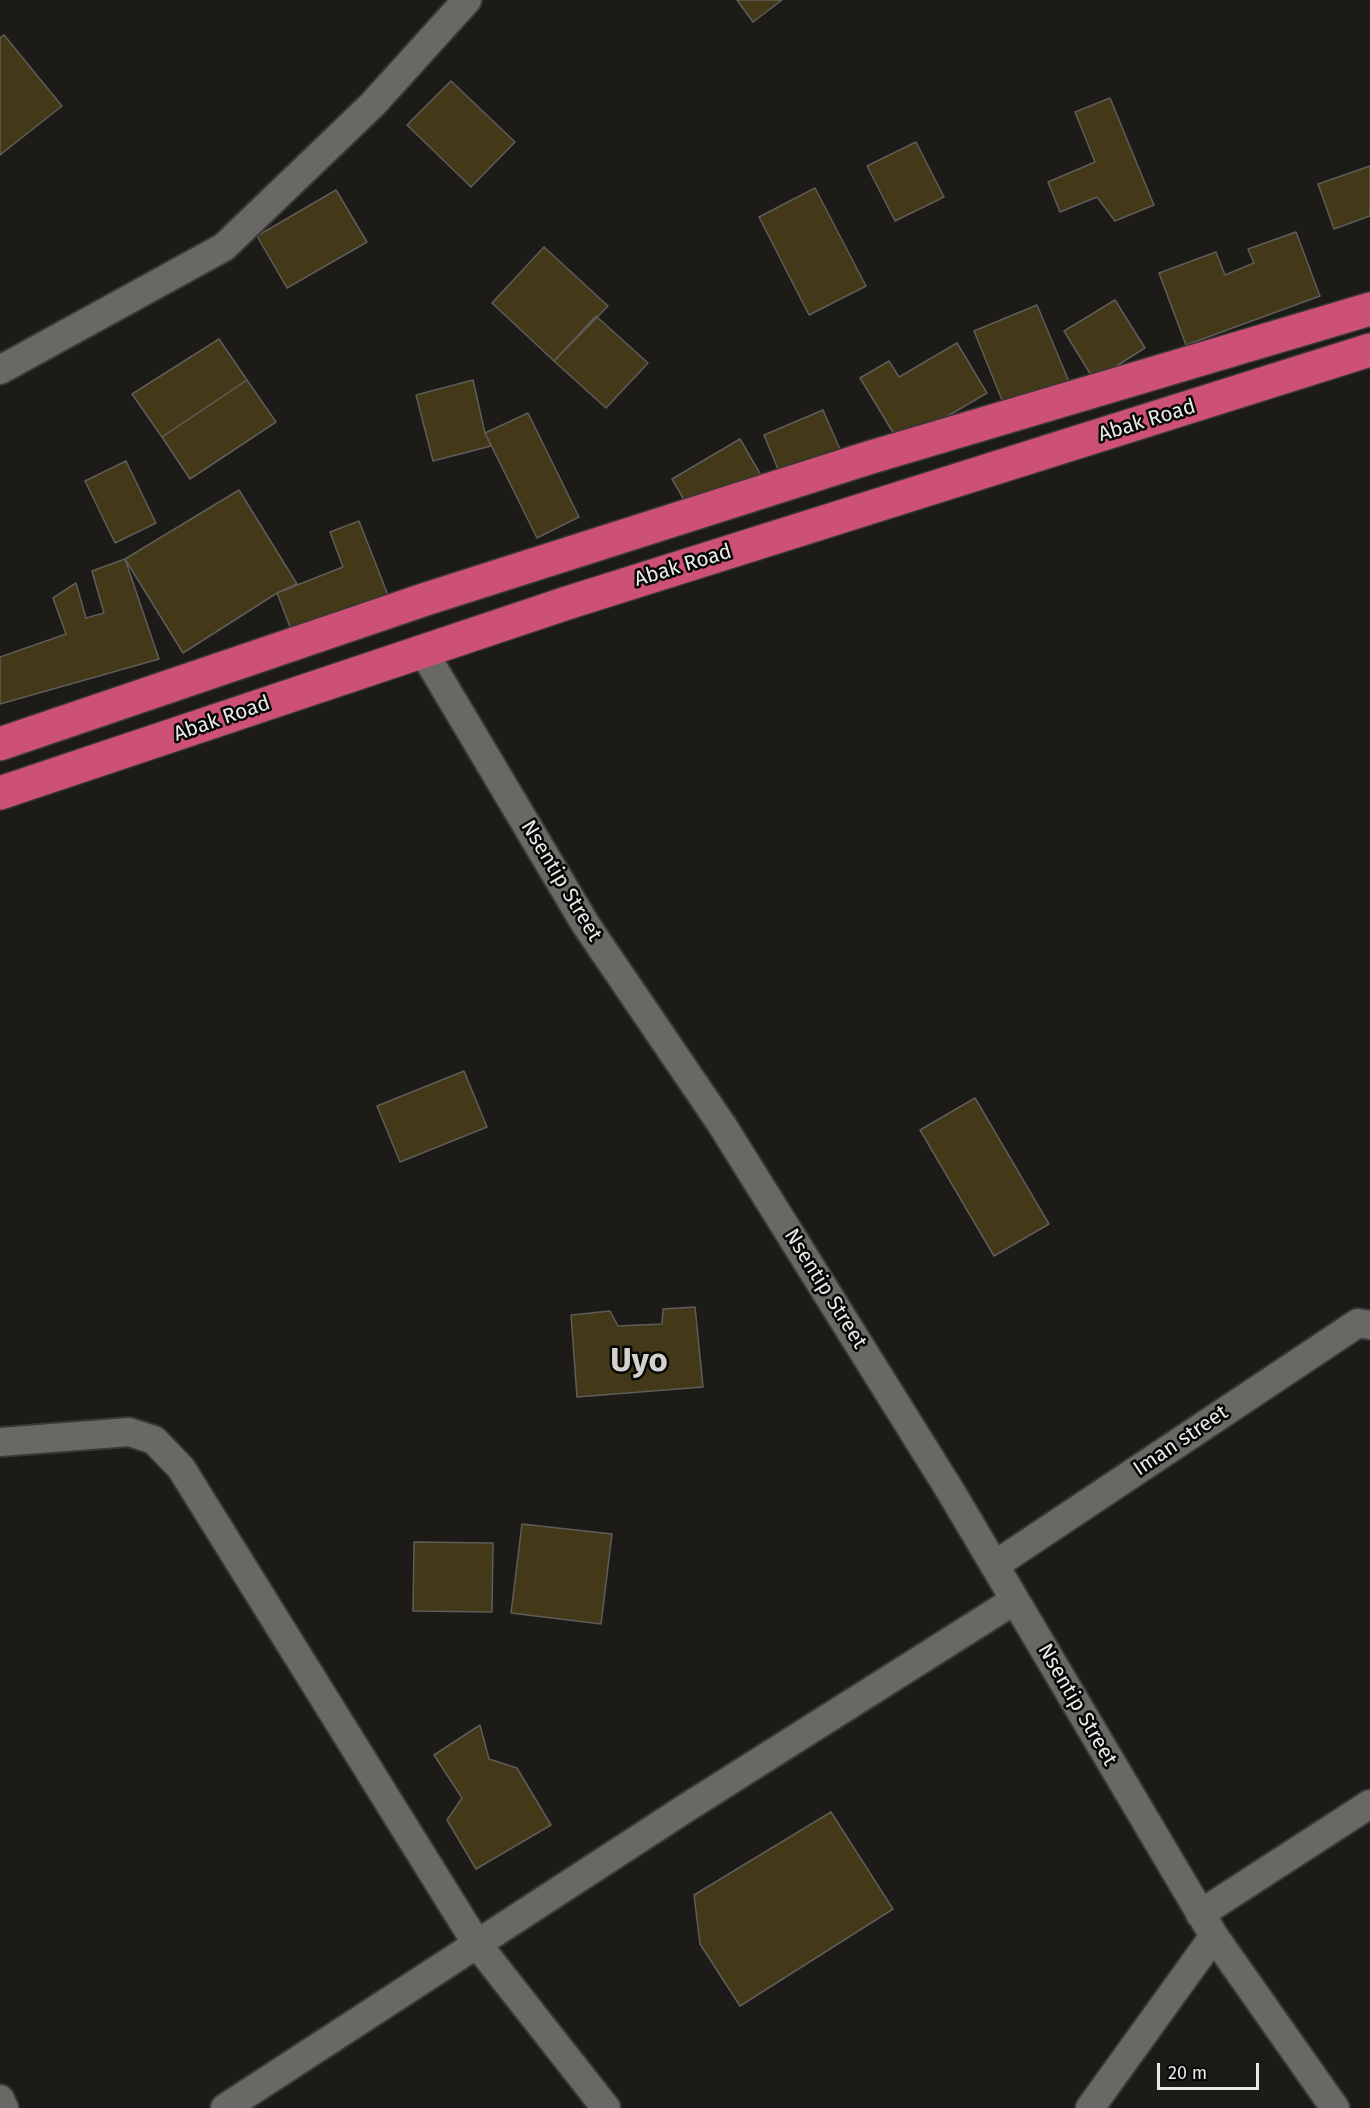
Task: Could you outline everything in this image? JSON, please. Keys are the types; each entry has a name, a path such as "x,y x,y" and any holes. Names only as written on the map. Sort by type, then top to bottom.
{"highway":[{"name":"Abak Road","path":"0,744 426,599 868,458 1370,309"},
{"name":"Abak Road","path":"0,793 579,599 1370,350"}],"street":[{"path":"0,370 224,247 373,104 467,0"},
{"name":"Nsentip Street","path":"423,651 586,925 722,1125 951,1492 1207,1925"},
{"name":"Iman street","path":"995,1565 1358,1323 1370,1325"},
{"path":"0,1442 129,1431 154,1440 181,1468 477,1944 606,2108"},
{"path":"225,2108 686,1808 1015,1600"},
{"path":"1090,2108 1207,1925 1370,1804"},
{"path":"1207,1925 1335,2108"},
{"path":"0,2099 4,2108"}],"building":[{"path":"737,0 782,0 753,22"},
{"path":"4,35 62,106 0,155 0,38"},
{"path":"451,81 515,142 471,187 407,125"},
{"path":"1110,98 1154,205 1115,221 1097,197 1060,212 1048,182 1095,162 1075,112"},
{"path":"916,142 944,197 895,221 867,166"},
{"path":"1370,166 1370,216 1334,229 1318,184"},
{"path":"815,188 866,286 809,315 759,217"},
{"path":"336,190 367,242 287,288 257,236"},
{"path":"1296,232 1320,296 1186,345 1159,273 1216,252 1225,275 1254,263 1248,249"},
{"path":"544,247 608,306 554,361 492,303"},
{"path":"1115,300 1145,348 1094,380 1064,331"},
{"path":"1037,305 1070,384 1006,410 974,331"},
{"path":"596,316 648,363 606,408 554,361"},
{"path":"219,339 247,380 162,437 132,394"},
{"path":"957,343 987,393 900,444 860,378 889,361 899,377"},
{"path":"247,380 276,422 190,479 162,437"},
{"path":"473,380 485,433 491,446 433,461 416,395"},
{"path":"823,410 842,454 782,479 764,435"},
{"path":"528,413 579,517 537,538 485,433"},
{"path":"740,439 762,477 694,517 672,479"},
{"path":"126,461 156,523 115,543 85,481"},
{"path":"239,490 297,584 277,593 183,653 125,559"},
{"path":"359,521 395,613 299,650 277,593 343,567 330,532"},
{"path":"125,559 159,659 0,704 0,657 66,634 53,598 76,583 86,618 104,613 92,571"},
{"path":"464,1071 487,1127 400,1162 377,1106"},
{"path":"975,1098 1049,1224 994,1256 920,1130"},
{"path":"695,1307 703,1387 577,1397 571,1315 610,1311 618,1326 662,1324 663,1309"},
{"path":"522,1524 612,1534 601,1624 511,1613"},
{"path":"414,1542 493,1543 492,1612 413,1611"},
{"path":"480,1725 489,1759 517,1768 551,1825 476,1869 447,1820 462,1798 434,1755"},
{"path":"831,1812 893,1909 740,2006 700,1944 694,1895"}],"district":[{"name":"Uyo","path":"639,1362"}]}
